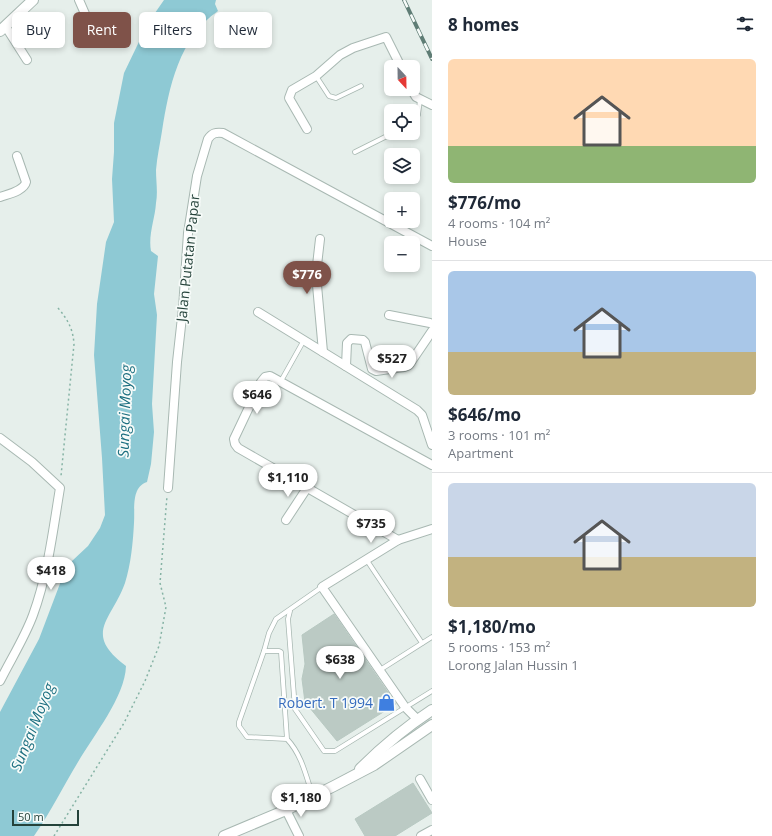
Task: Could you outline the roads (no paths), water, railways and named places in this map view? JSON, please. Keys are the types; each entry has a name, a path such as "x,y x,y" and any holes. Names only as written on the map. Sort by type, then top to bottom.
{"street":[{"path":"27,60 3,29 33,0"},
{"path":"79,0 84,12"},
{"path":"307,129 289,98 292,90 316,76 340,56 353,48 384,37 388,38 398,60"},
{"path":"415,96 420,100 432,105"},
{"name":"Jalan Putatan Papar","path":"168,488 188,233 198,176 208,139 212,134 218,132 223,133 432,246"},
{"path":"0,197 25,186 26,182 17,156"},
{"path":"320,239 316,274 323,352"},
{"path":"258,312 417,410 422,415 432,445"},
{"path":"389,315 432,324"},
{"path":"346,366 347,343 351,339 363,340 365,342 372,369 376,371 404,367 412,361 432,331"},
{"path":"398,540 238,448 234,439 261,382 265,377 270,376 432,466"},
{"path":"0,438 32,462 60,488 43,581 38,600 28,626 0,681"},
{"path":"286,520 307,488"},
{"path":"417,719 405,707 322,587 398,540 432,529"},
{"path":"356,774 380,750 417,719 432,710"},
{"path":"224,836 286,810 374,765 432,725"},
{"path":"420,779 432,800"},
{"path":"286,810 299,836"},
{"path":"421,836 432,830"}],"lane":[{"path":"316,76 328,96 332,98 336,98 361,86"},
{"path":"419,104 420,100"},
{"path":"355,152 384,138"},
{"path":"281,381 304,340"},
{"path":"366,559 422,643"},
{"path":"287,739 247,737 239,726 270,630 276,619 322,587"},
{"path":"290,610 288,619 295,709 324,751 335,751 432,691"},
{"path":"380,670 432,637"},
{"path":"264,651 281,652 287,739 300,758 313,797"},
{"path":"283,679 292,678"}],"water":[{"path":"164,0 216,0 215,4 218,11 214,12 214,14 206,21 206,12 156,12"},
{"name":"Sungai Moyog","path":"139,42 139,48 186,48 178,65 168,97 157,160 157,199 150,239 151,251 158,256 154,294 157,315 152,404 154,432 151,464 147,482 138,489 136,493 132,545 127,576 120,596 104,626 103,635 105,644 126,666 120,690 107,716 34,836 0,836 0,712 39,639 64,573 72,561 88,546 100,528 105,515 94,355 97,304 106,242 114,222 112,179 114,123 124,73"}],"railway":[{"path":"404,0 432,59"}],"place":[{"name":"Robert. T 1994","path":"386,703"}]}
